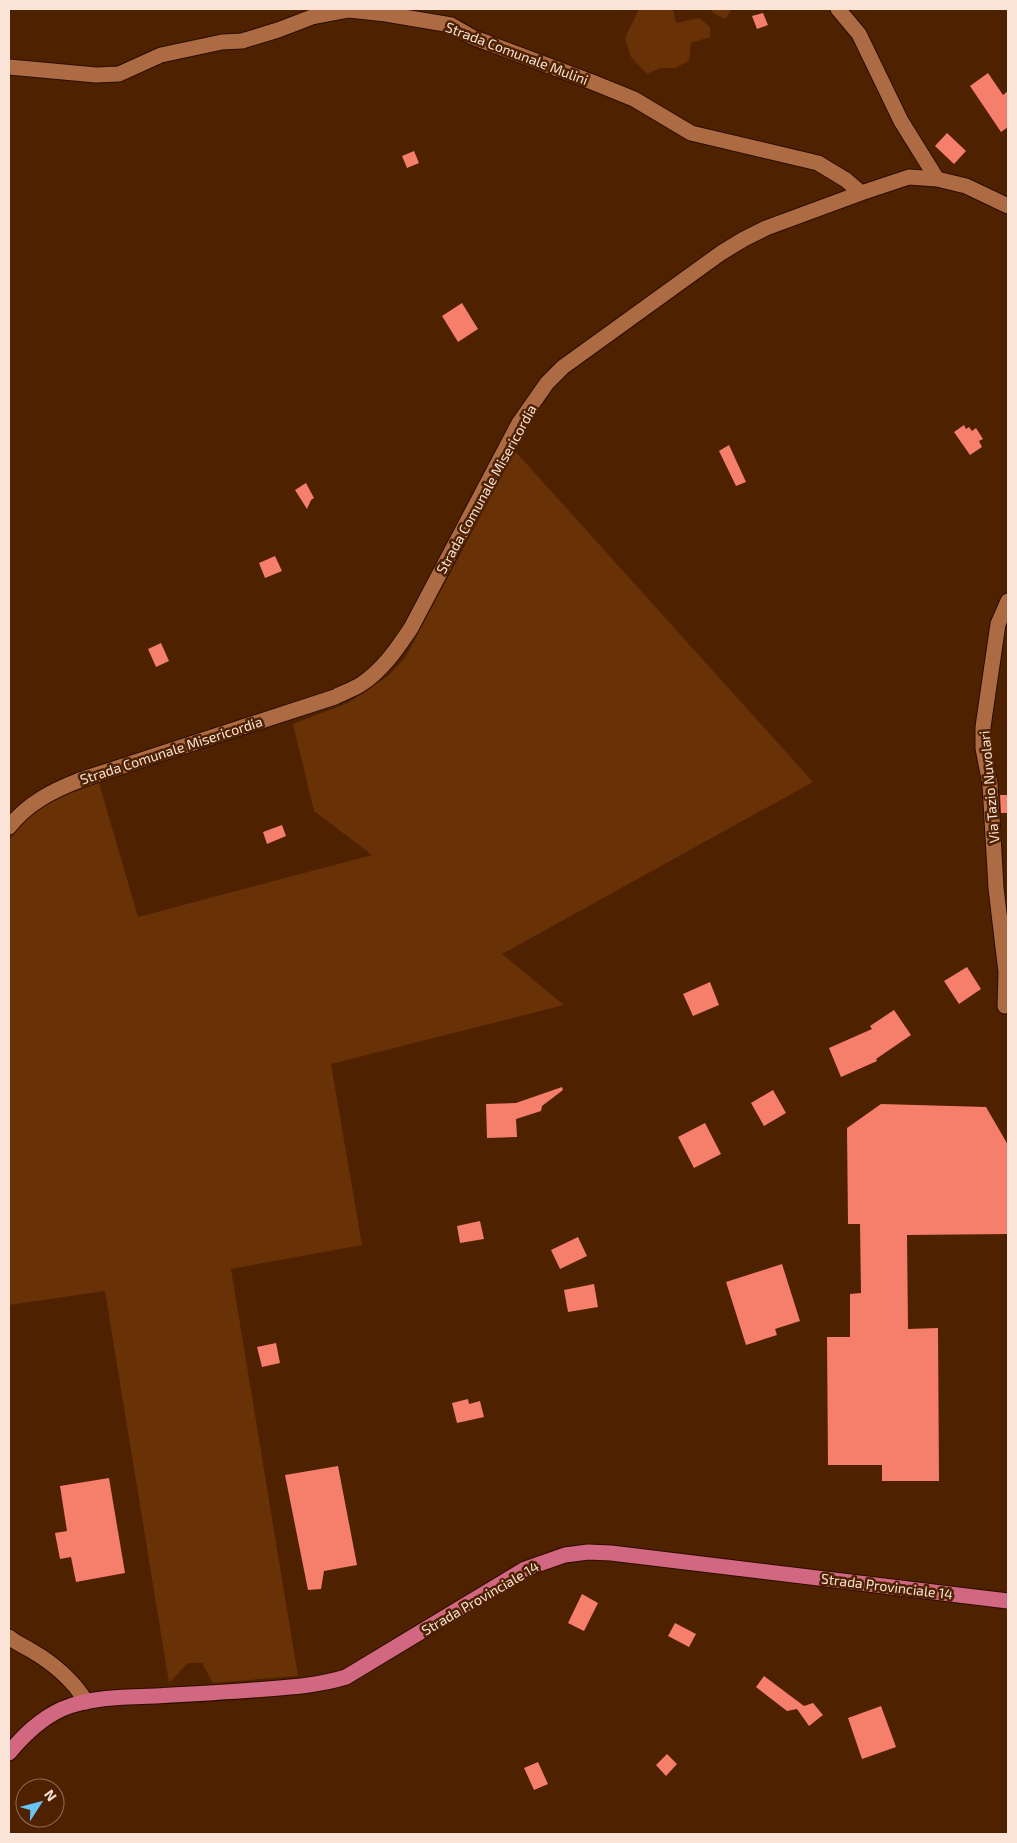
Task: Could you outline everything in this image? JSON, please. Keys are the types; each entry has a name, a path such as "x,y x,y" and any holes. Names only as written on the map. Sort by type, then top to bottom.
{"main road":[{"name":"Strada Provinciale 14","path":"9,1752 24,1734 42,1720 62,1709 86,1702 128,1697 234,1692 307,1686 346,1678 525,1569 565,1555 588,1552 611,1553 1008,1601"}],"street":[{"path":"838,9 859,34 901,121 937,178"},
{"name":"Strada Comunale Mulini","path":"9,67 96,75 119,74 161,56 222,42 242,41 312,17 349,10 386,14 451,25 472,37 592,82 634,100 690,133 818,162 846,180 861,193"},
{"name":"Strada Comunale Misericordia","path":"9,827 29,805 50,792 80,780 335,697 361,684 376,672 393,654 411,628 519,423 547,382 571,361 721,253 766,228 861,193 909,178 937,178 966,186 1008,206"},
{"name":"Via Tazio Nuvolari","path":"1005,1006 1006,972 996,888 990,784 983,748 983,727 998,624 1008,601"},
{"path":"9,1637 20,1646 32,1651 67,1678 79,1689 86,1702"}],"shaded area":[{"path":"639,9 673,9 676,23 699,18 710,27 710,37 691,43 689,61 675,68 660,68 647,74 631,57 625,38"},
{"path":"711,9 732,9 725,19 713,13"},
{"path":"515,451 813,782 502,954 564,1005 331,1064 362,1245 231,1269 298,1676 213,1683 202,1663 188,1663 169,1683 105,1291 9,1305 9,841 28,819 48,804 99,783 138,917 372,855 314,811 293,724 348,703 388,676 405,658"}],"building":[{"path":"763,13 768,25 757,29 752,16"},
{"path":"988,73 1003,95 1008,91 1008,127 1001,132 970,86"},
{"path":"947,133 966,151 954,164 935,146"},
{"path":"414,151 419,163 407,168 402,156"},
{"path":"462,303 478,329 458,342 442,316"},
{"path":"964,425 966,429 969,427 972,431 976,428 983,439 979,441 982,447 970,455 954,432"},
{"path":"729,445 746,482 736,486 719,451"},
{"path":"306,483 314,498 307,509 295,490"},
{"path":"275,556 282,571 265,578 259,563"},
{"path":"161,643 169,661 156,667 148,649"},
{"path":"1000,795 1008,795 1008,813 1001,813"},
{"path":"282,825 286,836 267,844 263,832"},
{"path":"967,967 981,989 959,1004 944,981"},
{"path":"710,982 719,1005 693,1016 683,994"},
{"path":"894,1010 911,1035 876,1059 877,1061 841,1077 829,1048 872,1029 870,1026"},
{"path":"562,1087 563,1090 542,1106 541,1111 516,1119 517,1137 487,1138 486,1104 516,1103"},
{"path":"773,1090 786,1113 764,1126 751,1103"},
{"path":"881,1104 986,1107 1008,1145 1008,1234 907,1235 908,1329 938,1328 939,1481 882,1481 882,1465 828,1465 827,1337 850,1337 850,1294 861,1293 860,1224 848,1224 847,1128"},
{"path":"705,1123 721,1154 694,1168 678,1137"},
{"path":"480,1221 484,1239 460,1243 457,1226"},
{"path":"578,1237 587,1256 560,1269 551,1250"},
{"path":"782,1264 800,1321 775,1329 777,1335 746,1345 726,1282"},
{"path":"594,1284 598,1307 568,1312 564,1290"},
{"path":"276,1343 280,1363 262,1367 257,1347"},
{"path":"468,1399 469,1404 480,1401 484,1417 457,1423 452,1403"},
{"path":"338,1466 357,1565 324,1571 321,1589 308,1590 285,1475"},
{"path":"109,1478 125,1573 76,1582 71,1557 60,1559 55,1533 67,1531 60,1486"},
{"path":"582,1594 598,1603 584,1631 568,1623"},
{"path":"675,1623 696,1634 689,1647 668,1636"},
{"path":"764,1676 804,1706 813,1703 823,1715 809,1726 797,1709 787,1711 756,1687"},
{"path":"881,1706 896,1747 862,1759 848,1718"},
{"path":"667,1754 677,1764 666,1776 656,1765"},
{"path":"538,1762 548,1784 534,1790 524,1768"}]}
